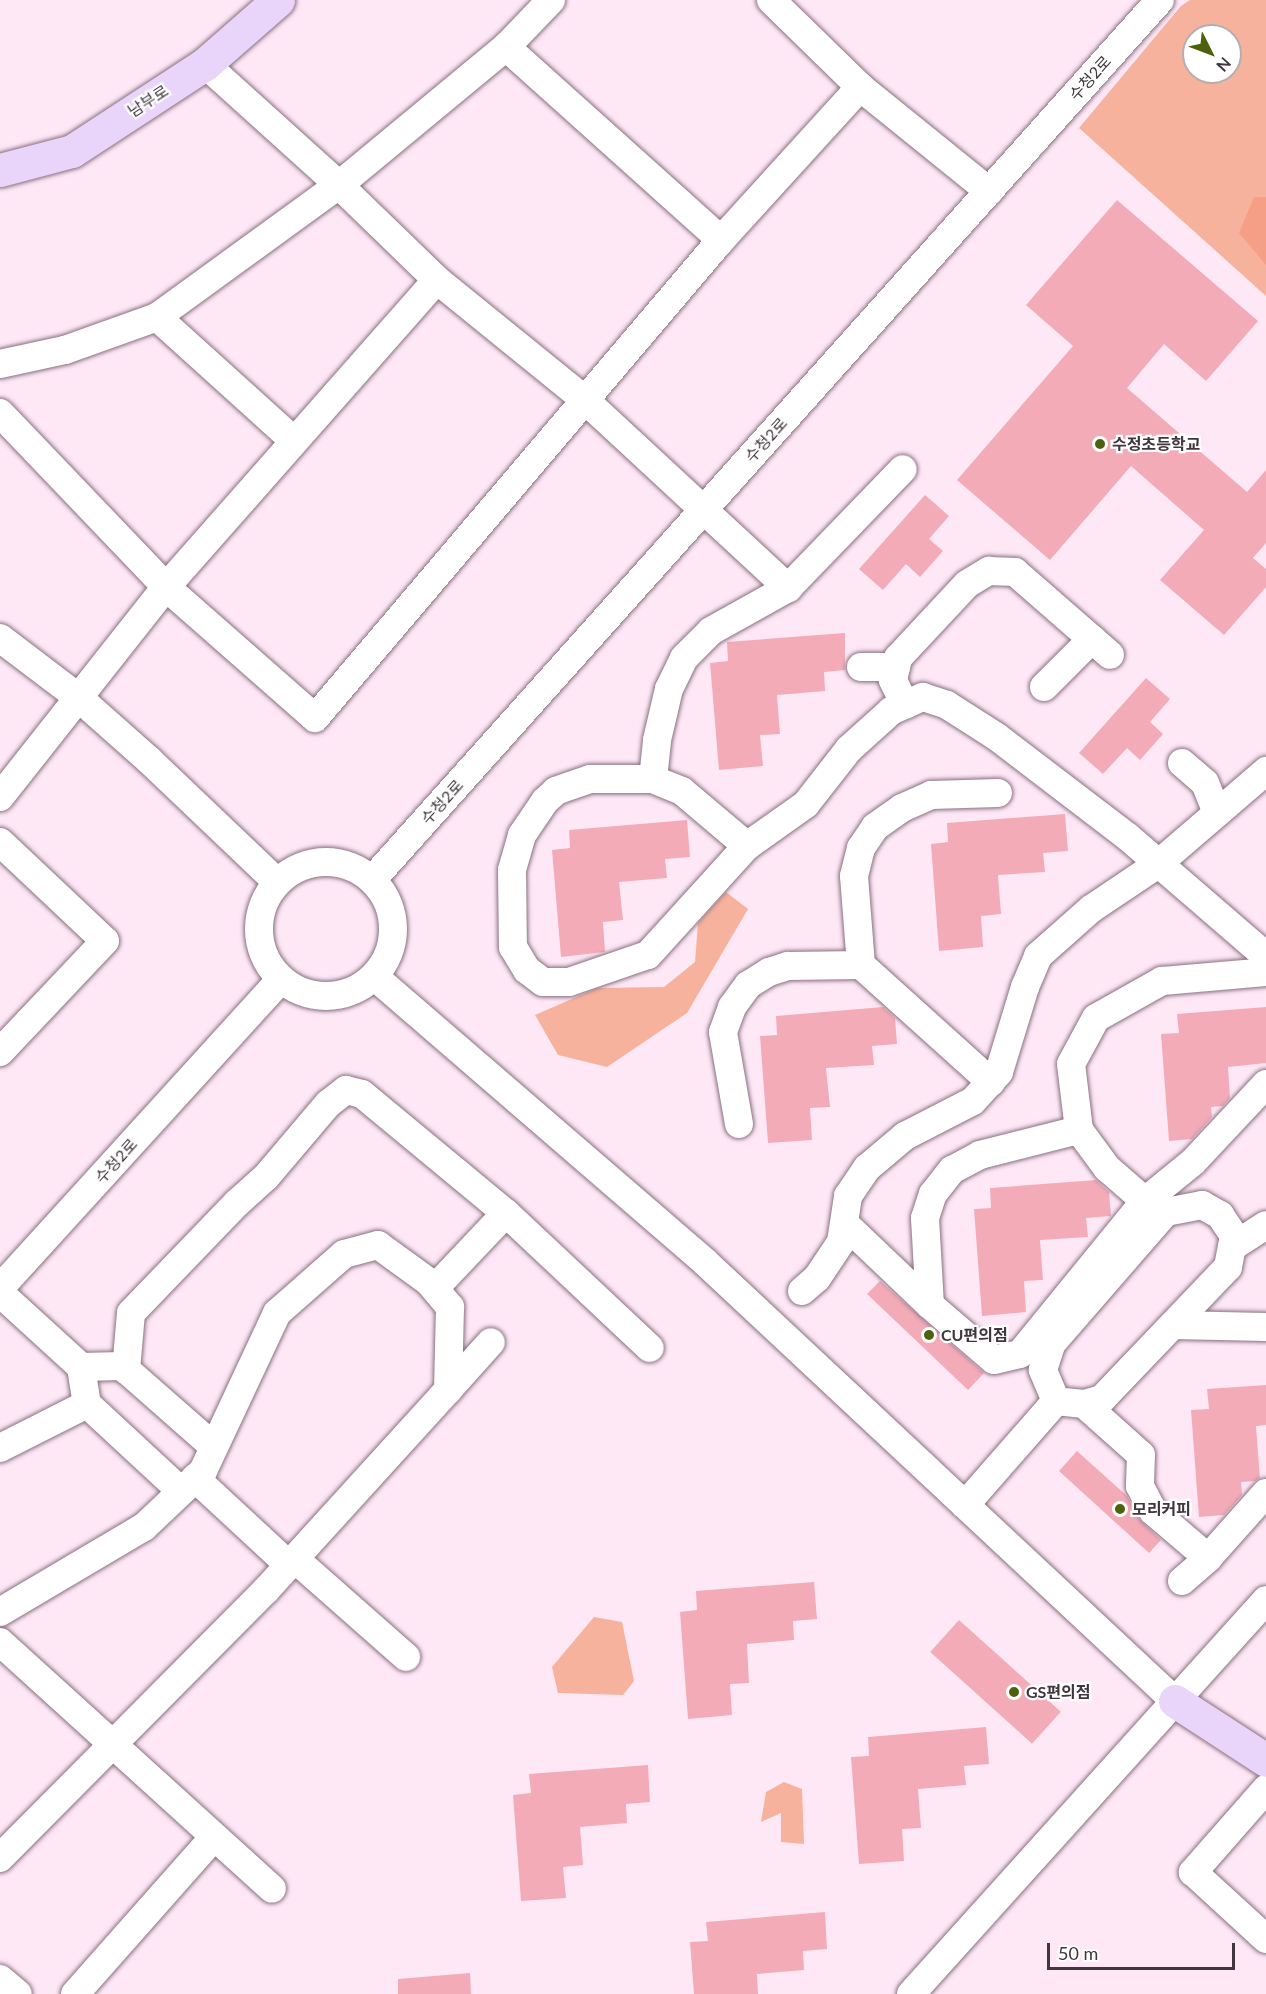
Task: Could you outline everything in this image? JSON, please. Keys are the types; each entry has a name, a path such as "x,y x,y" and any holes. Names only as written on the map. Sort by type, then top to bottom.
{"main road":[{"name":"남부로","path":"0,170 72,151 205,64 278,0"},
{"path":"1175,1701 1266,1760"}],"street":[{"path":"0,364 65,350 157,317 339,185 506,47 551,0"},
{"path":"771,0 860,87 989,191"},
{"name":"수청2로","path":"372,879 1160,0"},
{"path":"506,47 721,240"},
{"path":"205,64 339,185 437,280 585,400 788,588"},
{"path":"0,413 166,587 315,718 721,240 860,87"},
{"path":"0,797 166,587 293,440 437,280"},
{"path":"157,317 293,440"},
{"path":"653,779 657,740 669,689 684,658 711,631 788,588 903,469"},
{"path":"905,705 893,680 898,658 967,584 989,571 1015,572 1101,647 1044,687"},
{"path":"0,638 79,698 150,761 277,882"},
{"path":"861,667 896,668"},
{"path":"747,846 682,791 653,779 590,779 556,791 545,801 522,835 513,870 513,947 527,970 543,982 569,982 648,955 747,846 806,804 849,749 891,711 923,697 947,705 1006,744 1158,864 1266,956"},
{"path":"1182,763 1204,783 1217,813"},
{"path":"802,1291 817,1278 835,1251 846,1225 848,1196 867,1168 905,1136 973,1101 999,1072 1025,987 1038,956 1091,909 1158,864 1266,771"},
{"path":"861,965 854,876 861,848 875,827 902,808 931,795 998,793"},
{"path":"0,842 105,941 0,1052"},
{"path":"324,861 342,863 358,869 372,879 386,896 393,917 393,938 387,959 375,977 358,989 338,996 318,997 298,991 280,980 265,958 258,932 260,914 277,882 291,871 324,861"},
{"path":"739,1124 723,1032 732,1007 748,985 769,972 788,966 861,965 991,1082"},
{"path":"1145,1201 1107,1168 1079,1130 1071,1064 1096,1018 1162,981 1266,972"},
{"path":"375,977 705,1262 1175,1701"},
{"name":"수청2로","path":"0,1288 280,980"},
{"path":"1037,1351 1145,1201 1193,1161 1266,1084"},
{"path":"126,1370 131,1313 237,1203 266,1177 328,1104 346,1090 362,1094 506,1213 650,1348"},
{"path":"930,1305 925,1218 933,1194 952,1170 980,1155 1079,1130"},
{"path":"846,1225 930,1305 994,1360 1037,1351 1052,1343 1166,1212 1202,1204 1220,1215 1234,1236 1228,1267 1102,1399 1070,1403 965,1505"},
{"path":"435,1288 506,1213"},
{"path":"1232,1247 1266,1225"},
{"path":"0,1612 144,1527 202,1471 277,1313 344,1254 378,1245 435,1288 450,1307 448,1390"},
{"path":"0,1293 81,1367 87,1404 188,1485 292,1562 406,1657"},
{"path":"1173,1325 1266,1327"},
{"path":"0,1858 292,1562 491,1342"},
{"path":"1037,1351 1043,1370 1070,1403 1141,1455 1140,1486 1153,1511 1208,1558"},
{"path":"81,1367 122,1366 213,1446"},
{"path":"0,1448 87,1404"},
{"path":"1182,1581 1208,1558 1266,1493"},
{"path":"910,1994 1266,1600"},
{"path":"0,1642 272,1889"},
{"path":"1266,1789 1193,1872 1266,1939"},
{"path":"75,1994 214,1837"},
{"path":"0,1978 18,1994"}],"shaded area":[{"path":"1190,0 1266,0 1266,296 1079,128 1181,6"},
{"path":"1254,197 1266,197 1266,265 1239,233"},
{"path":"726,892 748,909 687,1013 607,1067 558,1055 535,1015 597,988 664,987 695,962 698,923"},
{"path":"594,1617 622,1622 634,1681 623,1695 558,1693 552,1667"},
{"path":"784,1782 802,1789 804,1844 781,1842 781,1813 761,1822 766,1792"}],"building":[{"path":"1117,200 1258,321 1206,381 1164,344 1127,388 1247,492 1266,470 1266,543 1253,558 1266,569 1266,587 1224,635 1160,580 1204,530 1131,466 1050,560 957,480 1073,346 1026,305"},
{"path":"925,495 949,516 929,539 943,551 920,577 906,564 883,590 859,569"},
{"path":"845,633 845,670 824,672 825,691 777,695 780,734 760,735 763,766 719,770 710,663 728,661 727,642"},
{"path":"1146,678 1170,699 1150,722 1163,734 1140,760 1127,748 1103,774 1079,753"},
{"path":"1065,814 1068,851 1043,853 1045,872 998,875 1001,914 981,916 983,947 939,951 931,844 948,842 947,823"},
{"path":"687,820 690,857 665,859 667,878 619,882 623,920 603,922 605,952 561,957 552,850 570,848 569,830"},
{"path":"883,1007 895,1018 897,1044 872,1046 874,1065 826,1068 830,1107 810,1108 812,1140 768,1143 760,1036 777,1035 776,1016"},
{"path":"1266,1007 1266,1063 1228,1067 1230,1098 1223,1106 1211,1107 1212,1117 1192,1139 1169,1141 1161,1034 1179,1033 1177,1014"},
{"path":"1096,1180 1109,1192 1111,1216 1086,1218 1088,1237 1040,1240 1043,1280 1024,1281 1026,1312 982,1316 974,1209 991,1208 990,1188"},
{"path":"880,1281 984,1373 968,1390 867,1294"},
{"path":"1266,1385 1266,1425 1256,1426 1260,1478 1255,1481 1241,1482 1242,1495 1224,1515 1199,1517 1191,1410 1209,1409 1207,1389"},
{"path":"1077,1451 1127,1496 1139,1519 1161,1540 1149,1553 1059,1471"},
{"path":"814,1582 817,1619 793,1621 794,1640 747,1644 749,1683 730,1684 732,1715 688,1719 680,1612 697,1610 696,1591"},
{"path":"959,1620 1061,1712 1032,1744 930,1652"},
{"path":"986,1727 989,1764 964,1766 966,1785 918,1789 921,1828 902,1829 904,1861 859,1864 851,1757 869,1756 868,1737"},
{"path":"648,1765 650,1802 626,1804 627,1823 580,1827 583,1865 563,1867 566,1898 521,1901 513,1795 531,1793 529,1774"},
{"path":"825,1912 827,1949 803,1951 804,1970 757,1974 758,1994 694,1994 690,1942 708,1941 706,1922"},
{"path":"470,1973 471,1994 398,1994 398,1979"}],"place":[{"name":"수정초등학교","path":"1100,444"},
{"name":"CU편의점","path":"929,1335"},
{"name":"모리커피","path":"1120,1509"},
{"name":"GS편의점","path":"1014,1692"}]}
